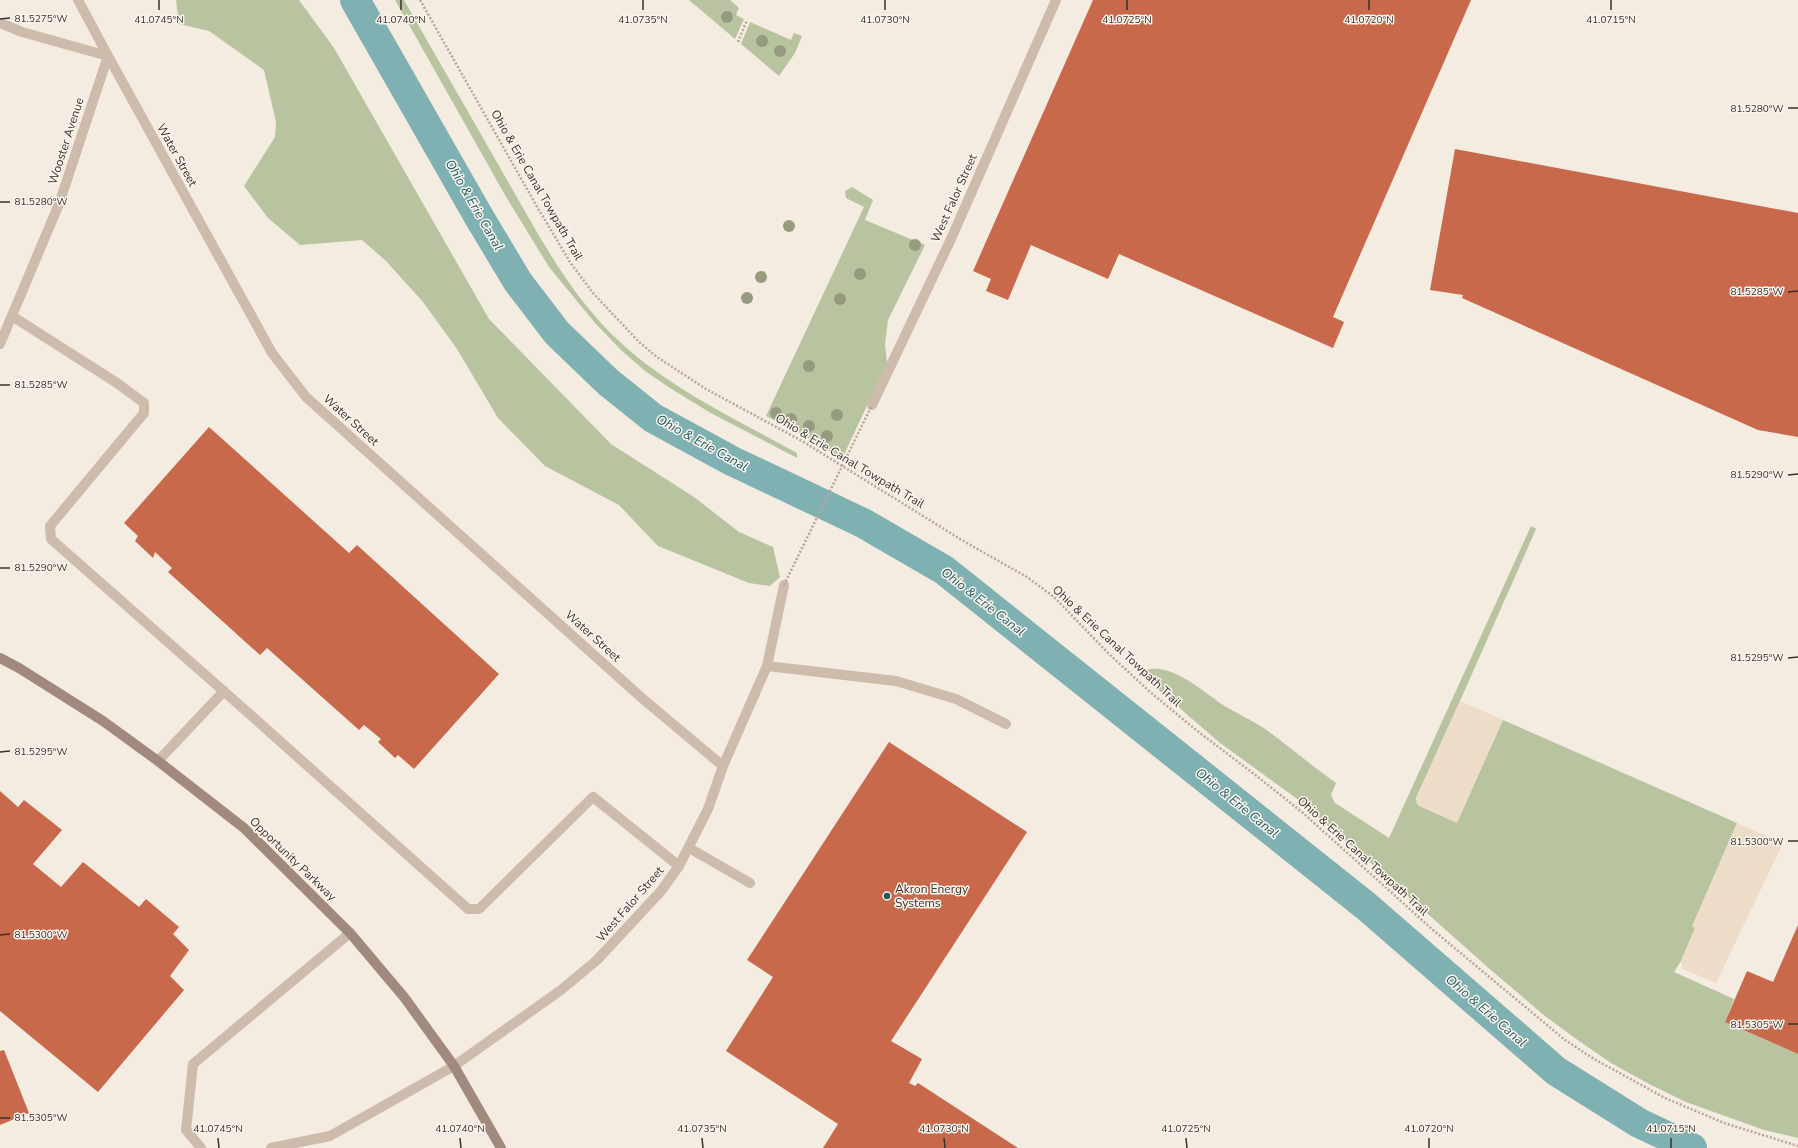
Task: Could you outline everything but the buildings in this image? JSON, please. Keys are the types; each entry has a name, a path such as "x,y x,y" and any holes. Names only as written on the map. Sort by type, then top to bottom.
{"main road":[{"name":"Opportunity Parkway","path":"0,658 19,668 103,721 158,761 244,828 350,933 404,997 454,1066 501,1148"}],"street":[{"name":"Water Street","path":"78,0 272,353 306,397 638,694 723,766"},
{"name":"West Falor Street","path":"872,405 950,239 1056,0"},
{"path":"0,24 22,32 108,56"},
{"name":"Wooster Avenue","path":"0,342 59,204 108,56"},
{"path":"12,316 117,383 144,403 144,413 50,526 51,539 468,908 479,909 593,797 679,866"},
{"name":"West Falor Street","path":"271,1148 330,1136 454,1066 561,990 597,960 661,891 679,866 708,809 723,766 767,666 784,585"},
{"path":"767,666 896,681 956,699 1006,724"},
{"path":"158,761 224,691"},
{"path":"689,848 750,883"},
{"path":"201,1148 186,1130 192,1064 350,933"}],"path":[{"name":"Ohio & Erie Canal Towpath Trail","path":"420,0 570,262 593,293 639,342 656,357 706,389 802,441 965,542 1027,577 1054,597 1109,654 1149,691 1196,730 1303,813 1433,930 1565,1040 1594,1059 1665,1098 1724,1123 1798,1146"},
{"path":"738,42 747,20"},
{"path":"784,585 872,405"}],"green space":[{"path":"176,0 299,0 334,48 489,319 611,444 694,497 739,532 773,547 780,577 770,586 749,583 658,546 619,505 545,466 498,418 457,349 423,302 386,261 362,240 300,245 268,218 244,186 275,137 276,122 264,70 209,31 179,24"},
{"path":"395,0 404,0 544,244 571,286 586,306 620,342 661,375 705,403 797,453 797,458 709,412 670,388 645,371 621,350 595,323 549,267 505,195"},
{"path":"689,0 730,0 739,8 736,15 744,19 735,39"},
{"path":"750,22 791,40 794,33 802,36 795,53 779,76 741,44"},
{"path":"852,187 873,200 865,220 925,245 888,320 885,344 887,363 842,459 803,435 766,416 864,207 846,198 845,191"},
{"path":"1531,526 1536,529 1416,798 1417,804 1457,822 1503,720 1737,823 1693,926 1695,928 1681,961 1674,972 1734,999 1725,1022 1798,1054 1798,1138 1764,1130 1686,1102 1611,1063 1579,1041 1545,1016 1492,971 1296,798 1220,743 1139,673 1150,669 1161,669 1172,672 1223,705 1263,727 1336,783 1331,795 1335,803 1389,838"}],"shaded area":[{"path":"1460,701 1503,720 1457,823 1419,806 1416,798"},
{"path":"1737,823 1783,843 1716,983 1683,969 1681,961 1695,928 1692,926"}],"waterway":[{"name":"Ohio & Erie Canal","path":"355,0 479,217 518,282 557,333 608,382 653,418 732,461 863,523 944,570 1366,906 1556,1071 1639,1123 1692,1148"}],"place":[{"name":"Akron Energy Systems","path":"887,896"}]}
